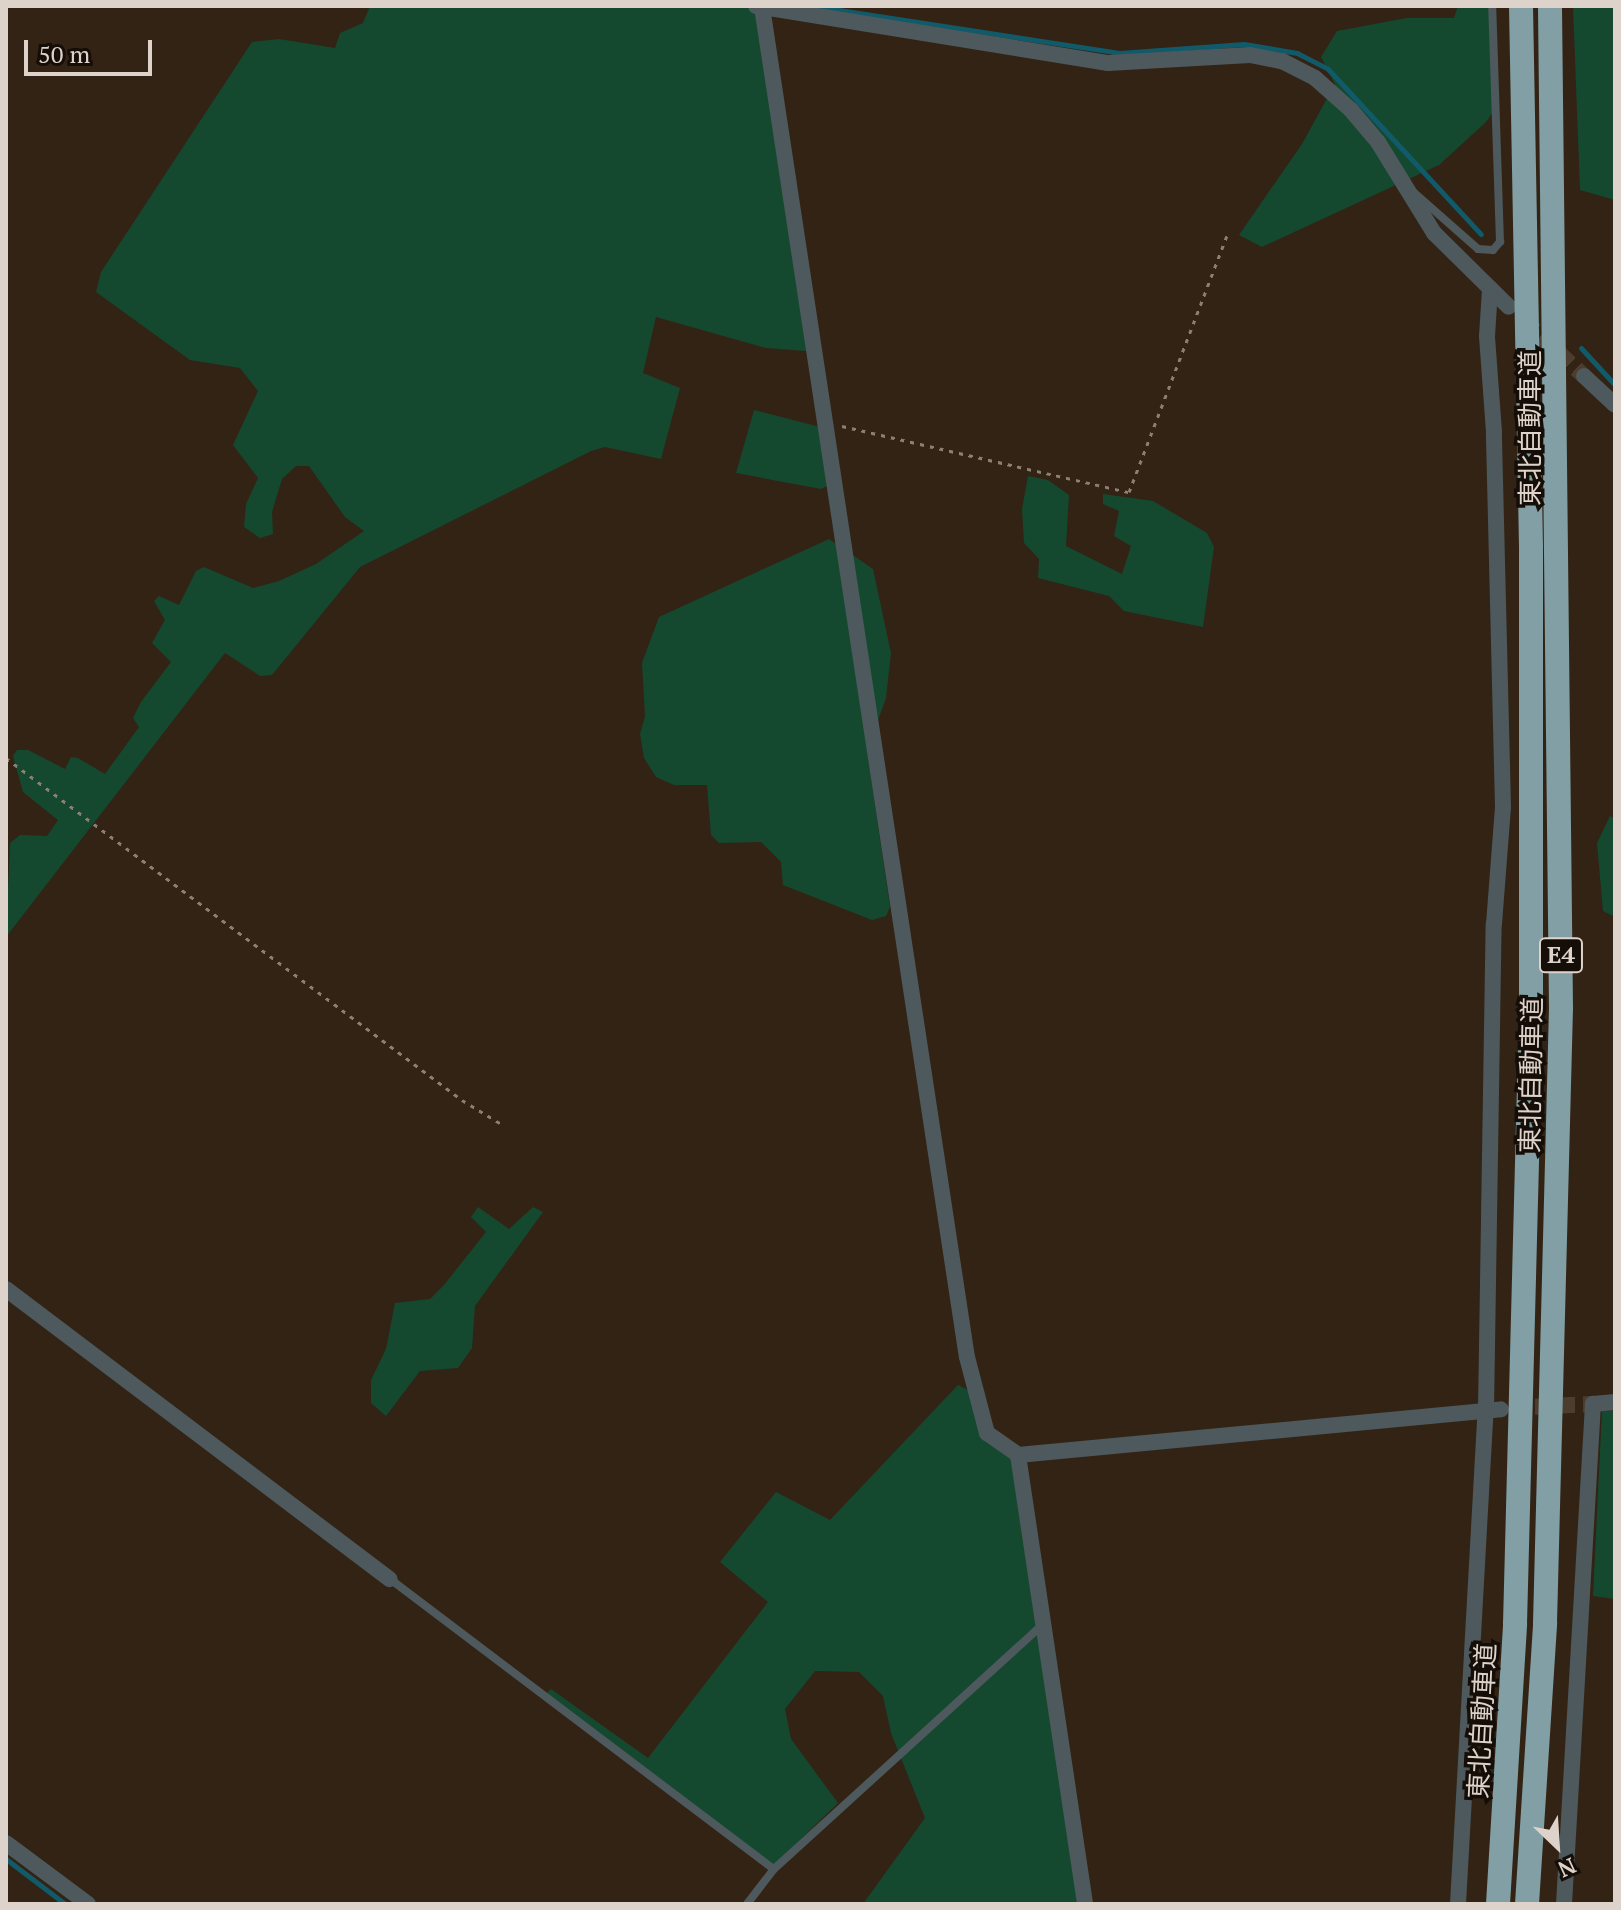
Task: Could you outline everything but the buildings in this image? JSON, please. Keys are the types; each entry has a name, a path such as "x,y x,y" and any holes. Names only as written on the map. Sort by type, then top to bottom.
{"highway":[{"name":"東北自動車道","path":"1498,1904 1516,1609 1531,1009 1531,547 1521,6"},
{"name":"東北自動車道","path":"1527,1904 1545,1623 1561,1008 1558,319 1550,6"}],"street":[{"path":"1494,1409 1018,1455 987,1433 974,1397 759,7 1108,63 1250,55 1282,61 1315,78 1351,110 1407,188 1434,233 1509,307"},
{"path":"1458,1904 1494,1409 1494,924 1503,807 1494,432 1487,336 1490,290"},
{"path":"1584,376 1615,405"},
{"path":"6,1289 390,1579"},
{"path":"1564,1904 1593,1404 1615,1402"},
{"path":"1018,1455 1041,1626 1085,1904"},
{"path":"6,1843 88,1904"}],"lane":[{"path":"1407,188 1478,249 1493,250 1500,242 1492,6"},
{"path":"390,1579 774,1869"},
{"path":"747,1904 774,1869 1041,1626"}],"path":[{"path":"824,422 1129,492 1228,233"},
{"path":"6,758 462,1100 503,1125"}],"green space":[{"path":"370,6 757,6 773,38 816,344 806,351 766,348 656,317 643,373 680,388 661,459 605,447 591,451 360,567 272,675 260,676 225,653 6,937 10,843 20,835 47,836 58,820 23,792 13,756 17,750 28,750 65,769 71,757 78,758 105,774 139,727 133,718 141,702 171,662 152,643 165,620 154,601 159,596 179,605 196,571 204,567 253,588 279,581 316,564 364,531 345,517 309,466 296,466 282,479 272,512 273,534 260,538 244,527 246,504 258,478 233,445 258,391 240,368 190,360 96,292 101,272 252,42 279,39 335,48 340,33 363,23"},
{"path":"1458,6 1490,6 1493,112 1486,122 1439,165 1262,247 1239,235 1302,144 1335,84 1321,57 1337,31 1407,18 1454,18"},
{"path":"1573,6 1615,6 1615,200 1580,190"},
{"path":"754,410 820,427 827,486 821,489 736,473"},
{"path":"1028,476 1048,480 1069,495 1066,546 1122,574 1131,546 1114,536 1119,511 1103,504 1103,494 1153,501 1207,533 1214,547 1203,627 1124,611 1109,596 1038,578 1039,559 1024,543 1022,509"},
{"path":"829,539 873,569 891,653 886,698 867,751 890,907 886,916 872,920 783,885 781,862 761,842 719,843 711,835 707,785 674,785 656,777 644,758 640,734 645,716 642,663 659,617"},
{"path":"1610,816 1615,819 1615,917 1603,911 1597,843"},
{"path":"478,1207 509,1229 533,1207 543,1212 475,1306 472,1348 458,1368 420,1371 386,1416 371,1403 371,1380 386,1349 395,1303 430,1299 444,1285 486,1232 471,1217"},
{"path":"958,1385 970,1391 977,1420 1013,1456 1082,1904 863,1904 925,1818 891,1733 883,1696 859,1672 815,1671 785,1709 791,1739 838,1803 773,1866 546,1694 551,1689 648,1758 768,1602 720,1562 776,1492 830,1520"},
{"path":"1602,1411 1615,1411 1615,1599 1593,1596"}],"waterway":[{"path":"813,6 1119,53 1244,44 1297,53 1328,69 1481,234"},
{"path":"1581,348 1615,385"},
{"path":"6,1859 65,1904"}],"tunnel":[{"path":"1523,320 1584,376"},
{"path":"1511,1408 1593,1404"}]}
